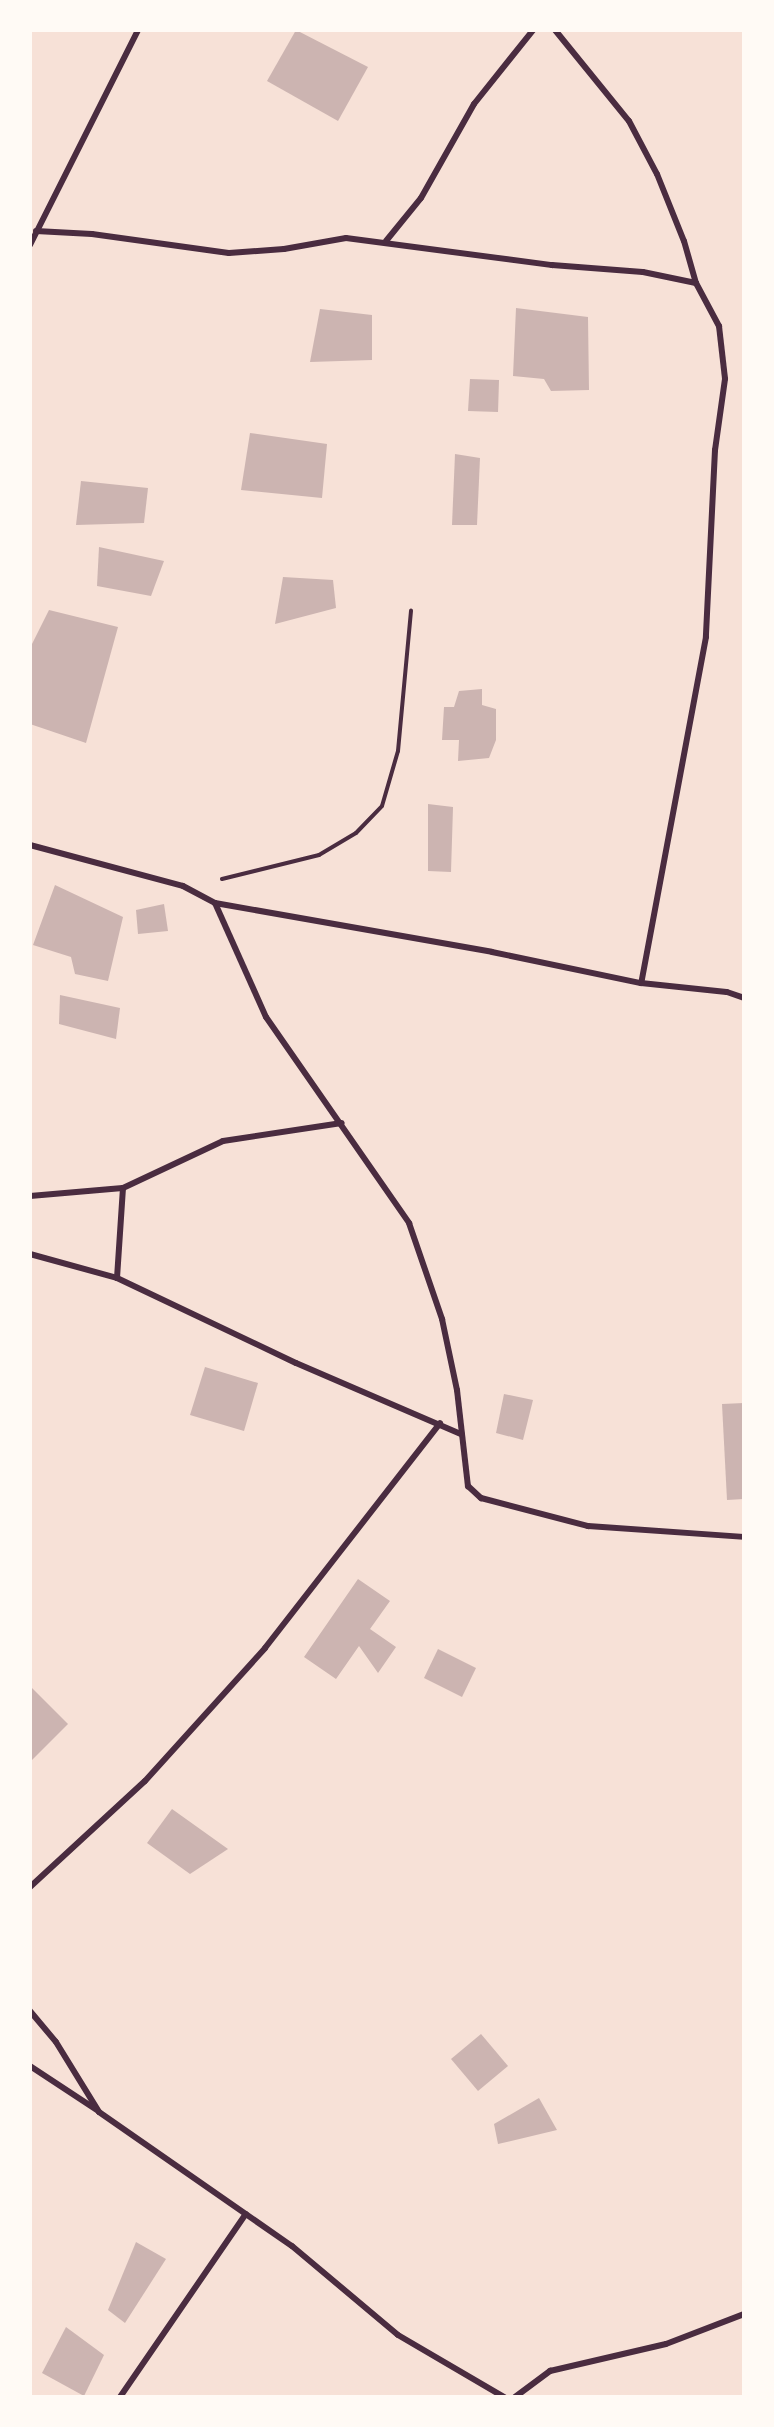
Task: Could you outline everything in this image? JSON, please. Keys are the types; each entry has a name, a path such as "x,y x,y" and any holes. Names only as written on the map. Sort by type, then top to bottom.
{"street":[{"path":"30,245 138,30"},
{"path":"386,241 421,198 474,104 533,30"},
{"path":"555,30 629,121 657,174 696,283 719,326 725,379 715,450 706,637 641,983"},
{"path":"36,231 92,234 229,253 284,249 346,238 386,241 552,265 643,272 696,283"},
{"path":"30,845 183,886 214,903 492,952 641,983 744,992"},
{"path":"214,903 267,1017 308,1083 342,1123 409,1223 442,1318 468,1486 481,1498 588,1526 744,1537"},
{"path":"727,992 744,998"},
{"path":"30,1196 123,1188 223,1141 342,1123"},
{"path":"117,1278 123,1188"},
{"path":"30,1254 117,1278 296,1363 440,1423 461,1434"},
{"path":"30,1887 146,1780 265,1648 440,1423"},
{"path":"30,2011 56,2042 99,2112"},
{"path":"30,2066 292,2246 398,2335 504,2397"},
{"path":"120,2397 246,2214"},
{"path":"515,2397 550,2371 666,2344 744,2314"}],"path":[{"path":"183,886 271,869 319,855 356,833 382,806 398,751 411,611"}],"building":[{"path":"296,30 368,67 338,121 267,81"},
{"path":"516,308 588,317 589,390 551,391 544,379 513,376"},
{"path":"320,309 372,315 372,360 310,362"},
{"path":"470,379 499,380 498,412 468,411"},
{"path":"250,433 327,444 322,498 241,490"},
{"path":"455,454 480,458 477,525 452,525"},
{"path":"81,481 148,488 144,523 76,525"},
{"path":"99,547 164,561 151,596 97,586"},
{"path":"283,577 333,580 336,608 275,624"},
{"path":"49,610 118,627 86,743 30,724 30,648"},
{"path":"482,689 482,705 496,709 496,740 489,758 458,761 459,740 442,740 444,707 454,707 459,691"},
{"path":"428,804 453,807 451,872 428,871"},
{"path":"55,885 123,917 108,981 75,974 71,957 33,945"},
{"path":"164,904 168,931 138,934 136,910"},
{"path":"60,995 120,1008 116,1039 59,1024"},
{"path":"205,1367 258,1383 244,1431 190,1415"},
{"path":"504,1394 533,1400 523,1440 496,1433"},
{"path":"744,1403 744,1499 727,1500 722,1404"},
{"path":"358,1579 390,1601 370,1629 396,1647 378,1673 359,1646 336,1679 304,1657"},
{"path":"438,1649 476,1668 462,1697 424,1678"},
{"path":"30,1686 68,1724 30,1762"},
{"path":"172,1809 228,1849 190,1874 147,1843"},
{"path":"481,2034 508,2066 478,2091 451,2059"},
{"path":"539,2098 557,2130 498,2144 494,2124"},
{"path":"136,2242 166,2259 125,2323 108,2310"},
{"path":"66,2327 104,2355 84,2396 42,2373"}]}
